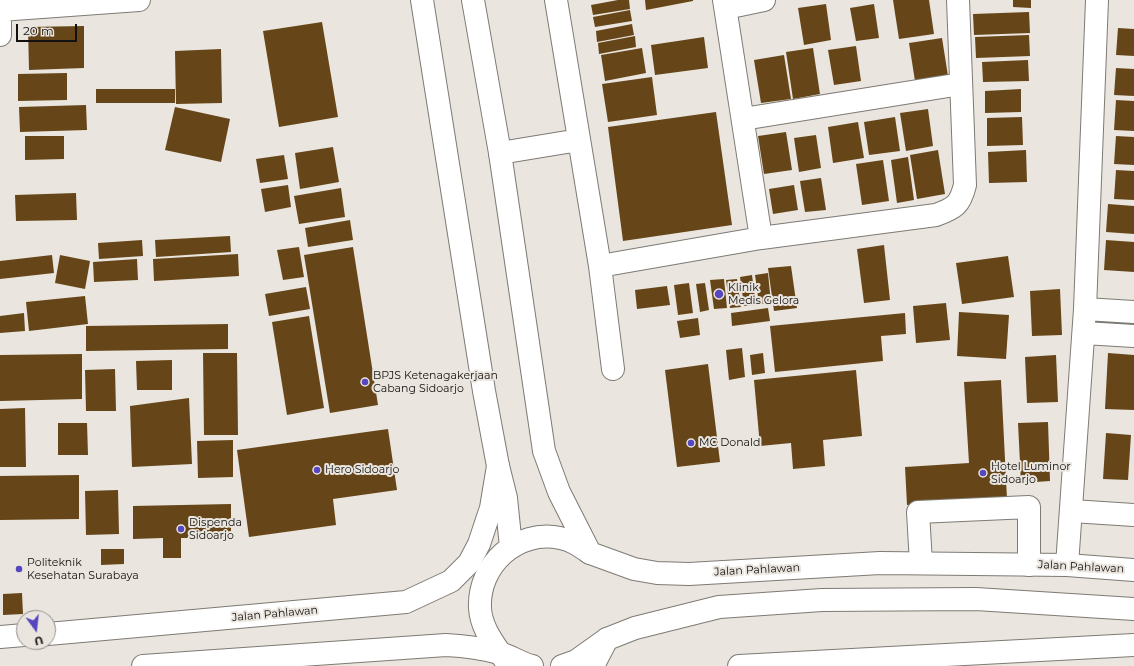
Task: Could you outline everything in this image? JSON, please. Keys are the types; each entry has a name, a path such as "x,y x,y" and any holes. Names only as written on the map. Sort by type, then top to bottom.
{"main road":[{"path":"0,0 0,35"},
{"path":"0,10 139,0"},
{"path":"422,0 484,391 498,466 506,498 511,547"},
{"path":"473,0 500,153 544,451 559,492 590,553"},
{"path":"556,0 599,261 613,369"},
{"path":"760,233 725,4 764,0"},
{"path":"599,261 760,233 936,215 954,209 962,198 965,185 958,0"},
{"path":"1067,565 1084,333 1097,0"},
{"path":"743,119 961,84"},
{"path":"500,153 579,140"},
{"path":"1085,310 1134,312"},
{"path":"1084,333 1134,336"},
{"name":"Jalan Pahlawan","path":"56,633 406,602 451,581 469,563 479,544 491,508 498,466"},
{"path":"921,563 918,512 1029,507 1029,565"},
{"path":"1072,511 1134,515"},
{"name":"Jalan Pahlawan","path":"505,660 489,635 483,622 480,609 481,595 490,569 511,547 526,540 543,536 560,538 576,543 590,553 634,569 657,573 689,574 880,563 1067,565 1134,570"},
{"path":"562,666 576,661 607,639 662,620 720,607 822,600 976,599 1134,608"},
{"path":"0,637 16,636"},
{"path":"593,666 607,639"},
{"path":"739,666 1134,645"},
{"path":"143,666 418,646 472,646 505,660 532,666"}],"building":[{"path":"618,0 629,0 630,9 593,15 591,5"},
{"path":"645,0 693,0 693,1 646,10"},
{"path":"893,0 929,0 934,34 899,39"},
{"path":"1013,0 1031,0 1031,8 1013,7"},
{"path":"826,4 831,40 804,45 798,8"},
{"path":"874,4 879,38 856,41 850,8"},
{"path":"630,10 632,21 595,27 593,17"},
{"path":"1029,12 1030,33 974,35 973,14"},
{"path":"322,22 338,117 279,127 263,31"},
{"path":"632,24 634,35 597,42 596,31"},
{"path":"84,26 84,68 29,70 28,27"},
{"path":"1118,28 1134,29 1134,56 1116,55"},
{"path":"1029,35 1030,56 976,58 975,37"},
{"path":"635,36 636,47 599,54 598,43"},
{"path":"704,37 708,68 655,75 651,45"},
{"path":"942,38 948,76 915,81 909,43"},
{"path":"856,46 861,81 834,85 828,50"},
{"path":"642,48 646,73 605,81 601,55"},
{"path":"813,48 820,94 793,99 786,52"},
{"path":"221,49 222,103 176,104 175,51"},
{"path":"784,55 791,99 761,103 754,60"},
{"path":"1028,60 1029,81 983,82 982,62"},
{"path":"1116,68 1134,69 1134,96 1114,95"},
{"path":"67,73 67,100 18,101 18,74"},
{"path":"652,77 657,115 608,122 602,84"},
{"path":"96,89 175,89 175,103 96,103"},
{"path":"1021,89 1021,112 985,113 985,91"},
{"path":"1116,100 1134,101 1134,131 1114,130"},
{"path":"86,105 87,130 20,132 19,107"},
{"path":"175,107 230,119 221,162 165,150"},
{"path":"928,109 933,146 906,151 900,113"},
{"path":"716,112 732,225 623,241 608,127"},
{"path":"895,117 900,151 869,155 864,122"},
{"path":"1022,117 1023,145 987,146 987,118"},
{"path":"858,122 864,158 833,163 828,127"},
{"path":"786,132 792,170 764,174 758,136"},
{"path":"816,135 821,168 799,172 794,138"},
{"path":"25,136 64,136 64,159 25,160"},
{"path":"1116,136 1134,137 1134,165 1114,164"},
{"path":"333,147 339,182 300,189 295,153"},
{"path":"938,150 945,194 917,199 910,155"},
{"path":"1026,150 1027,182 989,183 988,152"},
{"path":"284,155 288,179 260,183 256,159"},
{"path":"908,157 914,200 897,203 891,160"},
{"path":"883,160 889,201 862,205 856,164"},
{"path":"1116,170 1134,171 1134,200 1114,199"},
{"path":"821,178 826,210 805,212 800,181"},
{"path":"288,185 291,207 265,212 261,189"},
{"path":"794,185 798,210 773,214 769,189"},
{"path":"341,188 345,217 299,224 294,196"},
{"path":"76,193 77,220 16,221 15,195"},
{"path":"1108,204 1134,206 1134,234 1106,232"},
{"path":"350,220 353,240 308,247 305,228"},
{"path":"230,236 231,252 156,257 155,240"},
{"path":"142,240 143,256 99,259 98,243"},
{"path":"1106,240 1134,242 1134,272 1104,270"},
{"path":"884,245 890,300 864,303 857,249"},
{"path":"299,247 304,277 283,280 277,250"},
{"path":"353,247 378,405 330,413 304,255"},
{"path":"238,254 239,276 154,281 153,259"},
{"path":"52,255 54,273 0,279 0,261"},
{"path":"60,255 90,261 85,289 55,283"},
{"path":"1008,256 1014,297 962,304 956,263"},
{"path":"137,259 138,280 94,282 93,262"},
{"path":"791,266 797,308 774,311 768,268"},
{"path":"768,273 771,303 759,304 755,275"},
{"path":"752,275 756,305 744,306 740,277"},
{"name":"Klinik Medis Gelora","path":"724,279 727,308 714,309 710,280"},
{"path":"737,279 741,307 730,308 726,280"},
{"path":"689,283 693,313 678,315 674,285"},
{"path":"705,283 709,310 700,312 696,284"},
{"path":"667,286 670,305 637,309 635,290"},
{"path":"306,287 310,309 269,316 265,294"},
{"path":"1060,289 1062,335 1032,336 1030,291"},
{"path":"85,296 88,324 29,331 26,302"},
{"path":"946,303 950,340 916,343 913,306"},
{"path":"768,308 770,321 732,326 731,313"},
{"path":"959,312 1009,315 1006,359 957,356"},
{"path":"24,313 25,331 0,333 0,316"},
{"path":"905,313 906,334 881,336 883,361 775,372 770,326"},
{"path":"309,316 324,408 287,415 272,322"},
{"path":"698,318 700,335 680,338 677,321"},
{"path":"228,324 228,349 86,351 86,326"},
{"path":"742,348 745,377 729,380 726,350"},
{"path":"203,353 237,353 238,435 204,435"},
{"path":"763,353 765,373 752,375 750,355"},
{"path":"1108,353 1134,355 1134,410 1105,409"},
{"path":"82,354 82,399 0,401 0,355"},
{"path":"1056,355 1058,402 1027,403 1025,357"},
{"path":"172,360 172,390 137,390 136,361"},
{"path":"708,364 720,462 677,467 665,370"},
{"path":"115,369 116,411 86,411 85,370"},
{"path":"856,370 862,436 823,440 825,466 793,469 791,443 760,446 754,380"},
{"path":"1001,380 1007,499 907,505 905,467 969,463 964,382"},
{"path":"189,398 192,464 132,467 130,406"},
{"path":"25,408 26,467 0,467 0,409"},
{"path":"1048,422 1050,481 1021,483 1018,423"},
{"path":"58,423 87,423 88,455 58,455"},
{"name":"Hero Sidoarjo","path":"388,429 397,490 333,499 336,525 249,537 237,450"},
{"path":"1106,433 1131,435 1128,480 1103,479"},
{"path":"233,440 233,477 198,478 197,441"},
{"path":"79,475 79,519 0,520 0,476"},
{"path":"118,490 119,534 86,535 85,491"},
{"path":"231,504 231,538 181,538 181,558 163,558 163,538 133,539 133,506"},
{"path":"101,549 124,549 124,564 101,565"},
{"path":"22,593 23,610 16,610 16,614 3,615 3,594"}],"place":[{"name":"Klinik Medis Gelora","path":"719,294"},
{"name":"BPJS Ketenagakerjaan Cabang Sidoarjo","path":"365,382"},
{"name":"MC Donald","path":"691,443"},
{"name":"Hero Sidoarjo","path":"317,470"},
{"name":"Hotel Luminor Sidoarjo","path":"983,473"},
{"name":"Dispenda Sidoarjo","path":"181,529"},
{"name":"Politeknik Kesehatan Surabaya","path":"19,569"}]}
